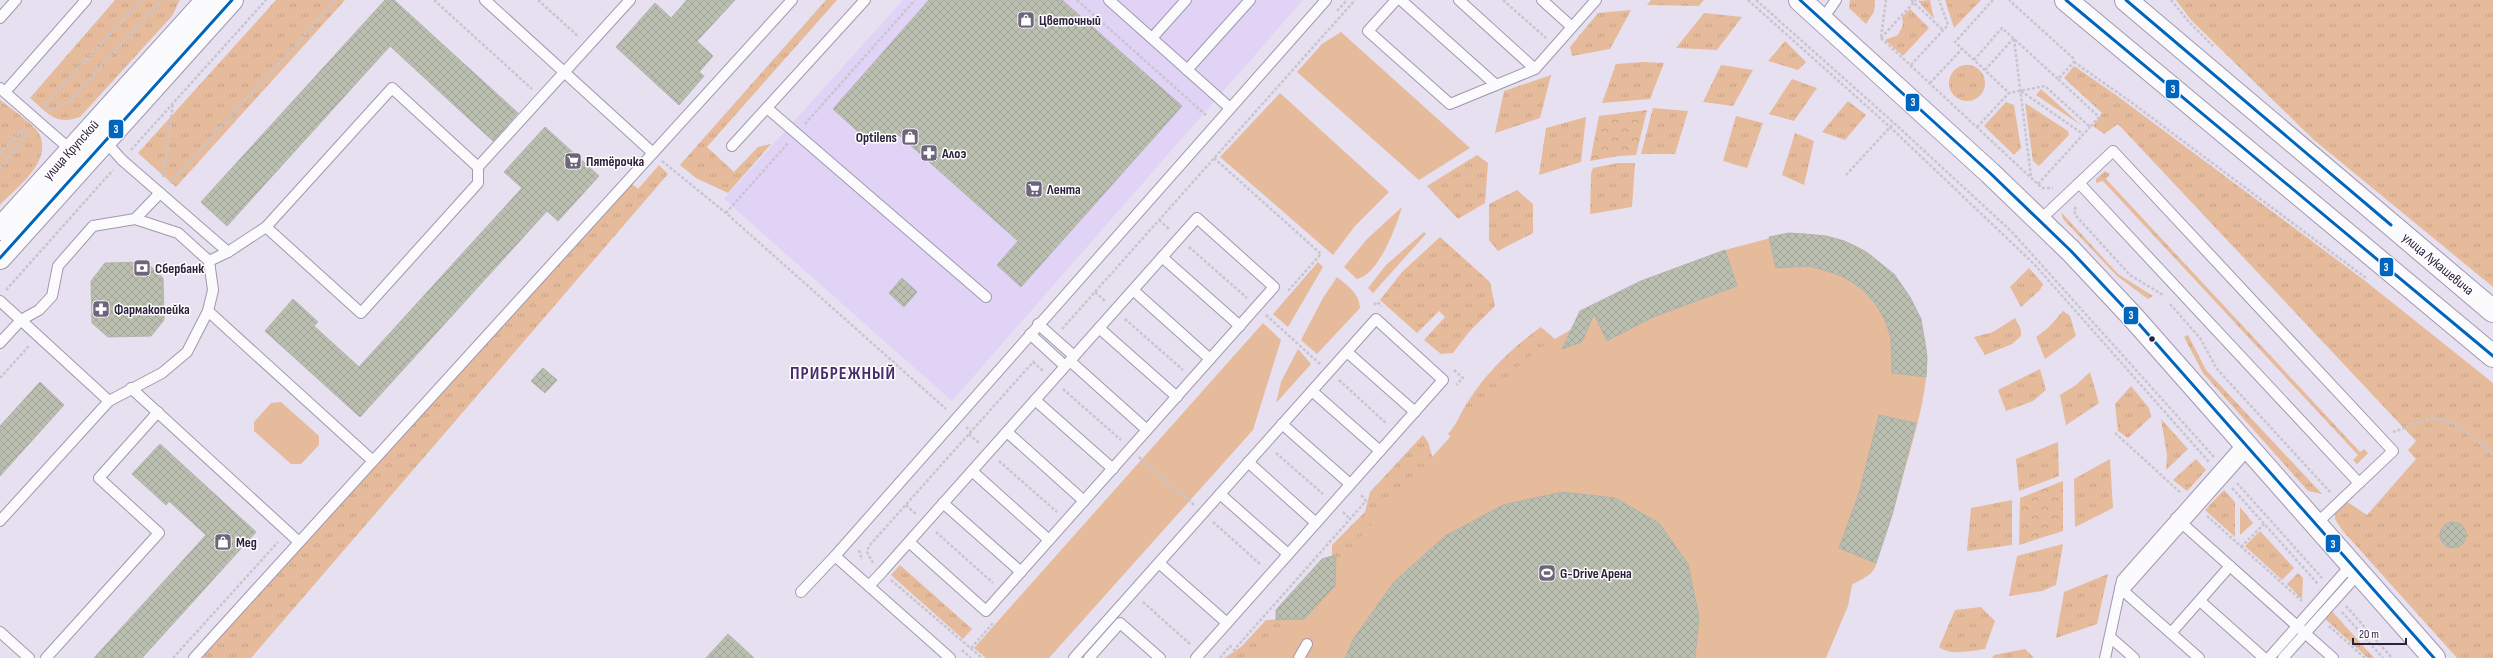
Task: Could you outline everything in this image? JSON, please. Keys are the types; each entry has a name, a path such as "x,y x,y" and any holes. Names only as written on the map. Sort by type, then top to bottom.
{"main road":[{"name":"улица Крупской","path":"0,258 78,157 207,0"},
{"name":"улица Крупской","path":"0,228 78,157 105,141 232,0"},
{"path":"1800,0 2040,220 2132,316 2434,658"},
{"path":"2066,0 2493,356"},
{"name":"улица Лукашевича","path":"2126,0 2493,311"}],"lane":[{"path":"0,18 16,0"},
{"path":"78,157 2,90 86,0"},
{"path":"484,0 653,153"},
{"path":"266,227 361,313 478,184 478,167 630,0"},
{"path":"194,658 792,0"},
{"path":"732,146 865,0"},
{"path":"1152,38 1186,0"},
{"path":"1187,70 1250,0"},
{"path":"801,592 835,556 1038,324 1326,0"},
{"path":"1396,0 1368,31 1450,104 1535,68 1596,0"},
{"path":"1401,0 1496,85"},
{"path":"1458,0 1535,68"},
{"path":"1542,0 1572,27"},
{"path":"1822,20 1836,0"},
{"path":"1115,2 1152,38 1230,108"},
{"path":"209,261 228,252 266,227 392,88 478,167"},
{"path":"767,108 986,297"},
{"path":"105,141 122,160 228,252"},
{"path":"2040,220 2113,151 2393,451 2316,524"},
{"path":"2079,183 2359,483"},
{"path":"135,219 160,194"},
{"path":"870,586 943,503 1197,218 1274,287 986,611 909,542"},
{"path":"0,343 21,320 38,310 52,296 58,266 93,226 135,219 178,233 209,261 213,290 208,311 187,352 162,373 131,388 109,401 0,521"},
{"path":"1162,257 1240,326"},
{"path":"1133,290 1210,359"},
{"path":"0,301 109,401"},
{"path":"208,311 373,461"},
{"path":"1074,658 1376,319 1443,380 1198,655"},
{"path":"1038,324 1070,361 1147,430"},
{"path":"1099,328 1177,397"},
{"path":"1030,334 1070,361"},
{"path":"1347,352 1415,412"},
{"path":"131,388 300,542"},
{"path":"1312,391 1380,451"},
{"path":"1035,400 1113,469"},
{"path":"46,658 159,533 99,478 158,412"},
{"path":"1282,424 1350,484"},
{"path":"1007,432 1084,501"},
{"path":"2105,658 2122,589 2246,445"},
{"path":"1248,462 1316,522"},
{"path":"972,471 1050,540"},
{"path":"1220,494 1288,554"},
{"path":"943,503 1021,572"},
{"path":"2180,521 2333,658"},
{"path":"835,556 950,658"},
{"path":"1159,563 1227,623"},
{"path":"2171,633 2230,566"},
{"path":"2268,658 2311,610 2326,589 2355,569"},
{"path":"2284,658 2338,597 2355,569"},
{"path":"2122,589 2199,658"},
{"path":"2200,601 2264,658"},
{"path":"1089,658 1120,623 1160,658"},
{"path":"0,632 29,658"},
{"path":"2110,637 2134,658"},
{"path":"1299,658 1307,644"}],"path":[{"path":"0,154 36,119 141,0"},
{"path":"0,169 36,119 48,111 69,102 161,0"},
{"path":"5,291 266,0"},
{"path":"160,194 336,0"},
{"path":"434,0 542,98"},
{"path":"538,0 589,46"},
{"path":"726,213 915,0"},
{"path":"1077,0 1216,124"},
{"path":"1061,330 1355,0"},
{"path":"1503,0 1555,46"},
{"path":"1748,0 1890,127 2034,264 2210,464"},
{"path":"1756,0 1894,123 2039,260 2225,470 2326,589"},
{"path":"1881,38 1886,0"},
{"path":"1911,0 1915,1 1943,30"},
{"path":"1911,65 1948,25 1939,0"},
{"path":"1993,0 1954,42 2009,93"},
{"path":"2009,0 2073,58 2074,62 2131,102 2371,281"},
{"path":"1881,38 1915,1"},
{"path":"1974,60 2002,28 2099,117 2038,184"},
{"path":"1881,38 2042,188 2052,188 2060,185 2078,203 2074,210 2076,216 2130,275 2162,294 2200,338 2217,369 2339,502"},
{"path":"1985,70 2014,39"},
{"path":"2014,39 2030,177"},
{"path":"1930,83 1962,49"},
{"path":"2058,80 2074,62"},
{"path":"1977,127 2009,93 2045,86 2090,127"},
{"path":"2020,90 2084,134"},
{"path":"160,194 173,103"},
{"path":"1846,176 1894,123"},
{"path":"653,153 726,213 956,418"},
{"path":"1159,220 1397,432"},
{"path":"1095,292 1192,379"},
{"path":"0,378 38,336"},
{"path":"874,563 867,552 869,546 1038,356"},
{"path":"1033,362 1288,589"},
{"path":"2379,437 2428,419 2444,421 2462,428 2493,455"},
{"path":"2114,433 2311,610"},
{"path":"969,434 1066,521"},
{"path":"1265,443 1350,519"},
{"path":"2231,487 2326,589"},
{"path":"906,505 1003,592"},
{"path":"2241,547 2264,524"},
{"path":"172,658 283,536"},
{"path":"887,577 982,658"},
{"path":"1132,592 1198,655"},
{"path":"2338,597 2392,658"},
{"path":"2338,608 2383,658"},
{"path":"2320,617 2365,658"}],"shaded area":[{"path":"903,0 1303,0 952,401 724,199"}],"green space":[{"path":"115,0 180,0 172,16 80,117 64,120 52,116 30,98"},
{"path":"276,0 345,0 176,187 138,153"},
{"path":"826,0 837,0 707,147 734,172 758,147 771,144 728,193 696,178 680,165"},
{"path":"1651,0 1704,0 1699,6 1647,5"},
{"path":"1850,0 1875,0 1874,12 1866,24 1849,8"},
{"path":"1930,0 1934,19 1918,1"},
{"path":"1945,0 1981,0 1954,28"},
{"path":"2176,0 2493,0 2493,287 2314,140 2191,20"},
{"path":"1910,9 1929,28 1903,56 1885,40 1898,35 1903,25 1902,17"},
{"path":"1631,10 1610,49 1572,56 1570,47 1598,13"},
{"path":"1704,13 1742,17 1717,50 1676,48"},
{"path":"1341,32 1470,148 1419,180 1297,72 1322,44"},
{"path":"1785,41 1806,62 1798,70 1768,61"},
{"path":"1643,62 1664,63 1650,99 1602,103 1616,64"},
{"path":"1721,65 1753,70 1733,106 1703,102"},
{"path":"1967,65 1980,70 1985,83 1980,96 1967,101 1954,96 1949,83 1954,70"},
{"path":"2074,66 2116,95 2364,280 2493,383 2493,658 2457,658 2342,530 2335,519 2335,512 2346,501 2367,515 2416,459 2408,450 2416,441 2118,124 2104,134 2093,126 2102,113 2064,78"},
{"path":"1551,75 1540,118 1495,133 1504,91"},
{"path":"1792,79 1817,88 1794,121 1769,114"},
{"path":"2041,89 2081,125 2036,95"},
{"path":"1280,93 1389,192 1355,226 1333,255 1220,157"},
{"path":"0,100 35,128 42,142 42,153 32,172 0,205"},
{"path":"1848,101 1866,115 1845,140 1822,132"},
{"path":"2006,102 2014,105 2021,148 2014,155 1984,126"},
{"path":"2025,103 2068,131 2069,135 2039,166 2033,161"},
{"path":"1653,108 1688,111 1675,154 1641,154"},
{"path":"1647,110 1636,155 1618,156 1590,161 1599,116"},
{"path":"1736,116 1763,123 1747,168 1723,161"},
{"path":"1586,117 1581,162 1539,175 1546,128"},
{"path":"1795,133 1814,141 1804,185 1782,175"},
{"path":"1477,155 1488,163 1485,203 1458,219 1427,186"},
{"path":"1618,163 1635,163 1632,207 1590,214 1591,174 1593,168"},
{"path":"659,165 668,174 251,658 198,658 631,183 638,189"},
{"path":"2105,171 2110,174 2106,179 2360,452 2364,449 2368,453 2357,464 2353,460 2358,455 2103,181 2096,183 2096,179"},
{"path":"1517,190 1533,204 1533,233 1498,251 1489,240 1489,204"},
{"path":"1402,207 1386,249 1372,268 1365,275 1357,279 1344,267 1367,239"},
{"path":"2061,212 2118,274 2153,296 2148,299 2117,276 2063,219"},
{"path":"1424,232 1426,234 1373,293 1368,288 1386,265"},
{"name":"G-Drive Арена","path":"1789,233 1827,236 1844,241 1858,247 1885,267 1896,280 1918,318 1925,340 1927,356 1925,387 1919,419 1894,509 1875,566 1868,576 1852,585 1848,606 1826,658 1254,658 1286,620 1276,620 1276,610 1322,559 1336,555 1336,564 1494,388 1541,347 1572,329 1641,281 1725,250"},
{"path":"1440,237 1490,282 1495,306 1469,332 1453,353 1441,354 1424,340 1445,317 1439,311 1417,333 1380,300 1402,272"},
{"path":"1318,262 1323,267 1288,327 1273,314"},
{"path":"2029,268 2043,284 2040,290 2021,307 2010,287"},
{"path":"1337,277 1349,287 1358,298 1360,308 1317,354 1301,340 1323,298"},
{"path":"2063,311 2070,316 2076,336 2045,359 2036,337 2048,328"},
{"path":"2015,318 2021,330 2021,336 2012,344 1985,355 1974,337 1993,332"},
{"path":"1263,323 1281,340 1253,430 1049,658 986,658 974,648"},
{"path":"1541,327 1584,365 1462,447 1448,434 1466,404 1501,360"},
{"path":"2188,335 2206,370 2322,494 2308,491 2203,373 2184,337"},
{"path":"1298,349 1311,364 1276,403 1281,382"},
{"path":"2040,369 2046,390 2033,401 2006,411 1998,390"},
{"path":"2090,372 2099,403 2066,425 2060,395 2076,385"},
{"path":"2131,386 2149,408 2151,417 2128,438 2118,431 2115,404"},
{"path":"281,402 319,436 319,445 301,464 291,464 254,431 254,422 271,403"},
{"path":"2161,419 2188,449 2166,470 2167,455"},
{"path":"1423,435 1428,442 1434,462 1335,583 1336,555 1332,556 1332,545 1365,512 1370,492"},
{"path":"2058,442 2059,476 2019,491 2016,459"},
{"path":"2110,459 2113,508 2075,527 2074,479"},
{"path":"2196,459 2206,470 2187,491 2173,480"},
{"path":"2063,481 2063,531 2019,545 2020,498"},
{"path":"2224,490 2235,502 2235,537 2205,510"},
{"path":"2012,500 2012,545 1967,551 1971,508"},
{"path":"2240,507 2253,523 2240,535"},
{"path":"2260,531 2294,568 2282,580 2245,546"},
{"path":"2063,544 2056,585 2042,591 2009,596 2017,556"},
{"path":"900,565 972,629 963,639 891,575"},
{"path":"2298,573 2303,578 2302,599 2287,584"},
{"path":"2108,574 2097,624 2056,638 2064,592"},
{"path":"1981,607 1995,621 1985,649 1955,652 1944,650 1939,647 1955,610"},
{"path":"2330,609 2374,658 2368,658 2323,617"},
{"path":"1294,619 1270,658 1224,658 1241,647 1266,620"},
{"path":"2025,649 2034,658 1992,658 1994,655"}],"building":[{"path":"385,0 394,0 518,113 493,141 390,46 227,226 201,202"},
{"path":"687,0 735,0 697,41 713,56 699,72 704,76 679,105 616,47 655,3 671,18"},
{"name":"Лента","path":"929,0 1062,0 1182,106 1021,287 997,265 1018,241 899,135 863,136 833,109"},
{"path":"545,127 599,176 558,221 547,211 360,417 265,331 293,299 318,322 314,326 359,367 522,188 504,172"},
{"path":"1789,233 1826,236 1844,241 1866,252 1894,274 1910,297 1921,319 1927,357 1926,377 1892,373 1891,338 1885,320 1875,303 1862,289 1844,277 1808,266 1776,268 1769,237"},
{"path":"1725,250 1737,286 1653,317 1607,341 1594,314 1582,342 1562,349 1580,311 1641,281"},
{"path":"146,262 163,278 164,320 151,336 108,337 92,323 91,281 105,263"},
{"path":"902,278 917,292 904,307 889,293"},
{"path":"543,368 557,380 545,393 531,381"},
{"path":"40,382 64,405 0,476 0,426"},
{"path":"1879,415 1916,423 1892,515 1876,563 1839,548 1859,493"},
{"path":"160,444 256,532 142,658 94,658 206,535 169,501 166,505 132,474"},
{"name":"G-Drive Арена","path":"1562,492 1615,498 1659,523 1688,564 1699,617 1695,658 1345,658 1354,638 1394,582 1445,536 1503,505"},
{"path":"2453,522 2462,526 2466,535 2462,544 2453,548 2444,544 2440,535 2444,526"},
{"path":"1336,555 1335,586 1304,619 1276,620 1276,610 1322,559"},
{"path":"728,634 754,658 706,658"}],"transit line":[{"name":"3","path":"0,258 232,0"},
{"name":"3","path":"1800,0 1990,173 2071,251 2132,316 2434,658"},
{"name":"3","path":"2066,0 2493,356"},
{"name":"3","path":"2126,0 2391,225"}],"place":[{"name":"Цветочный","path":"1026,20"},
{"name":"Optilens","path":"910,137"},
{"name":"Алоэ","path":"929,153"},
{"name":"Пятёрочка","path":"573,161"},
{"name":"Лента","path":"1034,189"},
{"name":"Сбербанк","path":"142,268"},
{"name":"Фармакопейка","path":"101,309"},
{"name":"Мед","path":"223,542"},
{"name":"G-Drive Арена","path":"1547,573"}],"district":[{"name":"ПРИБРЕЖНЫЙ","path":"843,373"}]}
